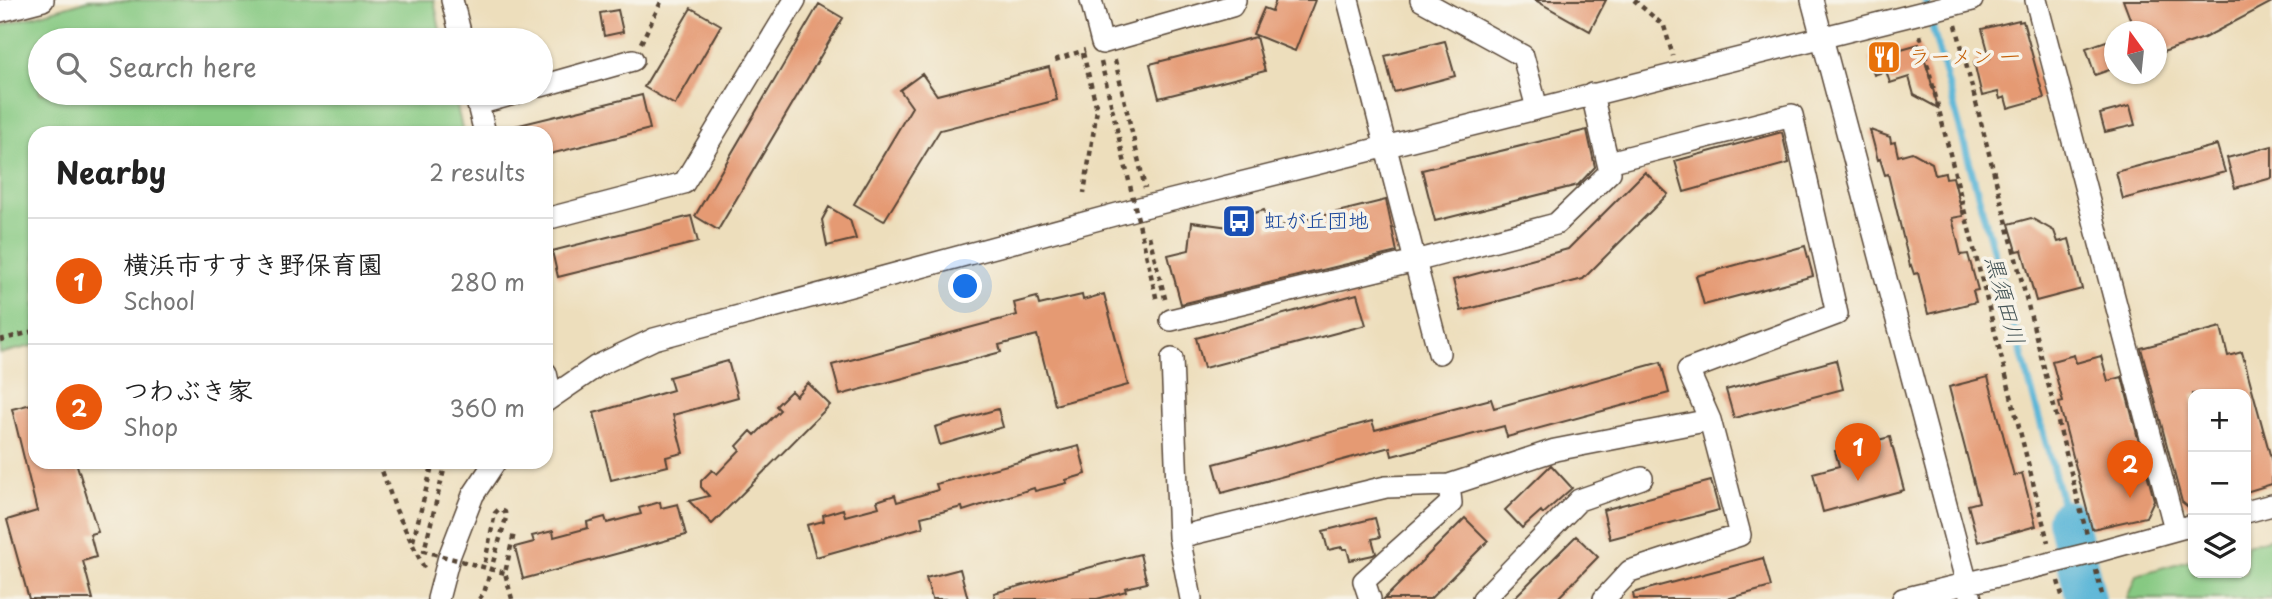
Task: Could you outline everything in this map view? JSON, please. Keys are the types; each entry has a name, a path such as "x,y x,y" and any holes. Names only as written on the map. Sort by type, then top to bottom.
{"street":[{"path":"0,11 43,0"},
{"path":"452,0 459,28"},
{"path":"553,217 684,183 795,0"},
{"path":"1091,0 1092,47 1232,6 1235,0"},
{"path":"1348,0 1439,353"},
{"path":"1421,0 1523,56 1537,108"},
{"path":"1812,0 1968,591"},
{"path":"553,396 597,366 654,339 1149,206 1972,0"},
{"path":"1903,599 1968,591 2056,561 2184,527 2036,0"},
{"path":"553,83 633,60"},
{"path":"1171,320 1556,224 1610,172 1592,94"},
{"path":"479,105 483,126"},
{"path":"1604,599 1630,571 1740,535 1710,420 1688,370 1837,314 1792,115 1609,162"},
{"path":"1172,359 1179,537 1191,599"},
{"path":"1179,537 1386,487 1449,485 1555,450 1710,420"},
{"path":"438,599 449,557 473,495 490,469"},
{"path":"1483,599 1579,500 1642,478"},
{"path":"1370,599 1364,581 1451,503 1449,485"},
{"path":"2251,511 2272,505"}],"path":[{"path":"633,60 662,0"},
{"path":"1634,0 1664,26 1678,73"},
{"path":"1948,6 2089,554 2103,599"},
{"path":"1918,14 2056,561"},
{"path":"1092,47 1101,62 1157,301"},
{"path":"1084,193 1097,109 1092,47"},
{"path":"1055,60 1092,47 1114,56 1149,206"},
{"path":"0,340 28,333"},
{"path":"381,469 396,510 438,599"},
{"path":"412,542 431,469"},
{"path":"444,469 424,551 505,573"},
{"path":"479,599 484,593 506,518 505,512 499,509 495,513 484,567"},
{"path":"512,599 505,573 514,533"}],"green space":[{"path":"89,0 434,0 440,28 28,28 28,105 457,105 461,126 28,126 28,347 0,354 0,26"},
{"path":"2272,538 2272,599 2127,599 2136,575 2188,560 2188,578 2251,578 2251,544"}],"building":[{"path":"1276,0 1315,0 1295,51 1253,34 1264,8 1272,11"},
{"path":"1535,0 1606,0 1590,31"},
{"path":"2123,0 2272,0 2204,38 2167,51 2167,21 2131,21"},
{"path":"819,4 843,18 718,230 695,216"},
{"path":"691,8 721,25 675,105 644,87"},
{"path":"618,10 623,32 604,36 600,13"},
{"path":"2023,21 2044,98 2008,108 2005,97 2000,99 1998,92 1982,96 1974,62 1990,58 1982,29"},
{"path":"1256,37 1265,71 1159,98 1150,64"},
{"path":"1445,41 1455,76 1394,92 1385,56"},
{"path":"2104,42 2104,72 2095,75 2086,48"},
{"path":"1919,44 1938,108 1914,95 1909,77 1890,83 1886,71 1874,75 1869,58"},
{"path":"1049,67 1057,100 940,130 884,221 854,204 912,107 900,90 922,74 937,95"},
{"path":"642,95 650,129 553,153 553,126 515,126"},
{"path":"2130,106 2135,125 2105,132 2100,114"},
{"path":"1587,130 1595,167 1578,185 1435,221 1422,170"},
{"path":"1870,130 1890,137 1891,143 1895,142 1898,156 1912,152 1932,163 1935,175 1945,173 1946,178 1953,177 1963,216 1952,218 1961,255 1968,254 1978,290 1973,291 1976,302 1928,314 1918,273 1914,274 1910,266 1888,174 1885,175 1880,159 1878,160"},
{"path":"1782,132 1789,163 1684,192 1675,161"},
{"path":"2217,145 2225,172 2123,199 2116,172"},
{"path":"2272,146 2272,178 2235,188 2227,158"},
{"path":"1645,172 1668,194 1583,279 1461,311 1453,280 1568,249"},
{"path":"1386,200 1397,252 1181,304 1168,255 1189,250 1192,222 1244,229 1241,217 1264,210 1269,229"},
{"path":"829,207 850,220 856,239 827,246 822,220"},
{"path":"691,216 698,242 558,277 553,251"},
{"path":"2031,218 2054,231 2058,242 2069,239 2082,289 2036,301 2022,250 2017,251 2009,224"},
{"path":"1805,246 1813,276 1704,305 1696,276"},
{"path":"1104,294 1128,385 1055,405 1037,335 999,345 1001,352 840,395 832,365 1017,315 1014,303 1037,297 1039,305 1082,295 1083,300"},
{"path":"1357,294 1366,325 1204,368 1196,338"},
{"path":"2221,327 2228,356 2242,352 2272,462 2272,484 2251,490 2251,389 2188,389 2188,507 2182,502 2141,348"},
{"path":"2074,355 2076,363 2101,356 2108,381 2122,377 2154,500 2146,517 2092,529 2059,403 2063,402 2052,361"},
{"path":"1836,360 1843,389 1734,418 1726,390"},
{"path":"728,361 738,397 673,415 683,453 666,457 668,466 611,480 594,413 673,390 669,377"},
{"path":"1661,362 1669,393 1507,437 1504,426 1392,456 1390,447 1222,493 1214,464 1372,421 1375,430 1491,399 1494,408"},
{"path":"1988,377 2014,476 2022,473 2036,526 1978,542 1968,505 1979,502 1949,387"},
{"path":"808,383 830,405 712,524 689,501 709,496 701,487 701,481 712,470 717,474 740,450 737,446 751,431 755,435 780,410 776,406 791,391 796,396"},
{"path":"28,405 28,469 78,469 98,532 90,534 96,557 83,561 93,599 29,599 7,520 37,511 12,409"},
{"path":"998,409 1003,427 940,445 935,427"},
{"path":"1890,437 1904,490 1823,512 1813,473 1839,466 1835,451"},
{"path":"1079,446 1086,474 1066,480 1067,483 1035,491 1034,488 963,511 962,507 921,517 923,527 816,557 807,525 824,521 823,515 843,509 845,516 879,507 877,501 895,495 897,502 938,490 936,484"},
{"path":"1551,465 1572,488 1543,514 1541,511 1522,528 1505,510"},
{"path":"1711,481 1719,510 1610,539 1603,510"},
{"path":"660,502 661,508 678,504 686,535 523,579 515,547 534,542 532,536 553,531 554,537 588,528 587,522 605,517 607,523 641,514 639,508"},
{"path":"1375,518 1380,537 1372,539 1376,553 1350,560 1347,549 1342,547 1328,550 1323,531"},
{"path":"1465,518 1488,541 1430,599 1384,599"},
{"path":"1576,536 1598,557 1557,599 1513,599"},
{"path":"1140,554 1147,583 1125,588 1126,591 1097,599 995,599 994,593"},
{"path":"1763,558 1771,587 1727,599 1634,599 1633,593"},
{"path":"960,569 968,599 932,599 926,578"}],"waterway":[{"name":"黒須田川","path":"1925,0 2067,520"},
{"name":"黒須田川","path":"2067,520 2086,599"}],"place":[{"name":"ラーメン 一","path":"1884,57"},
{"name":"虹が丘団地","path":"1239,221"},
{"name":"横浜市すすき野保育園","path":"1858,481"},
{"name":"つわぶき家","path":"2130,498"}]}
